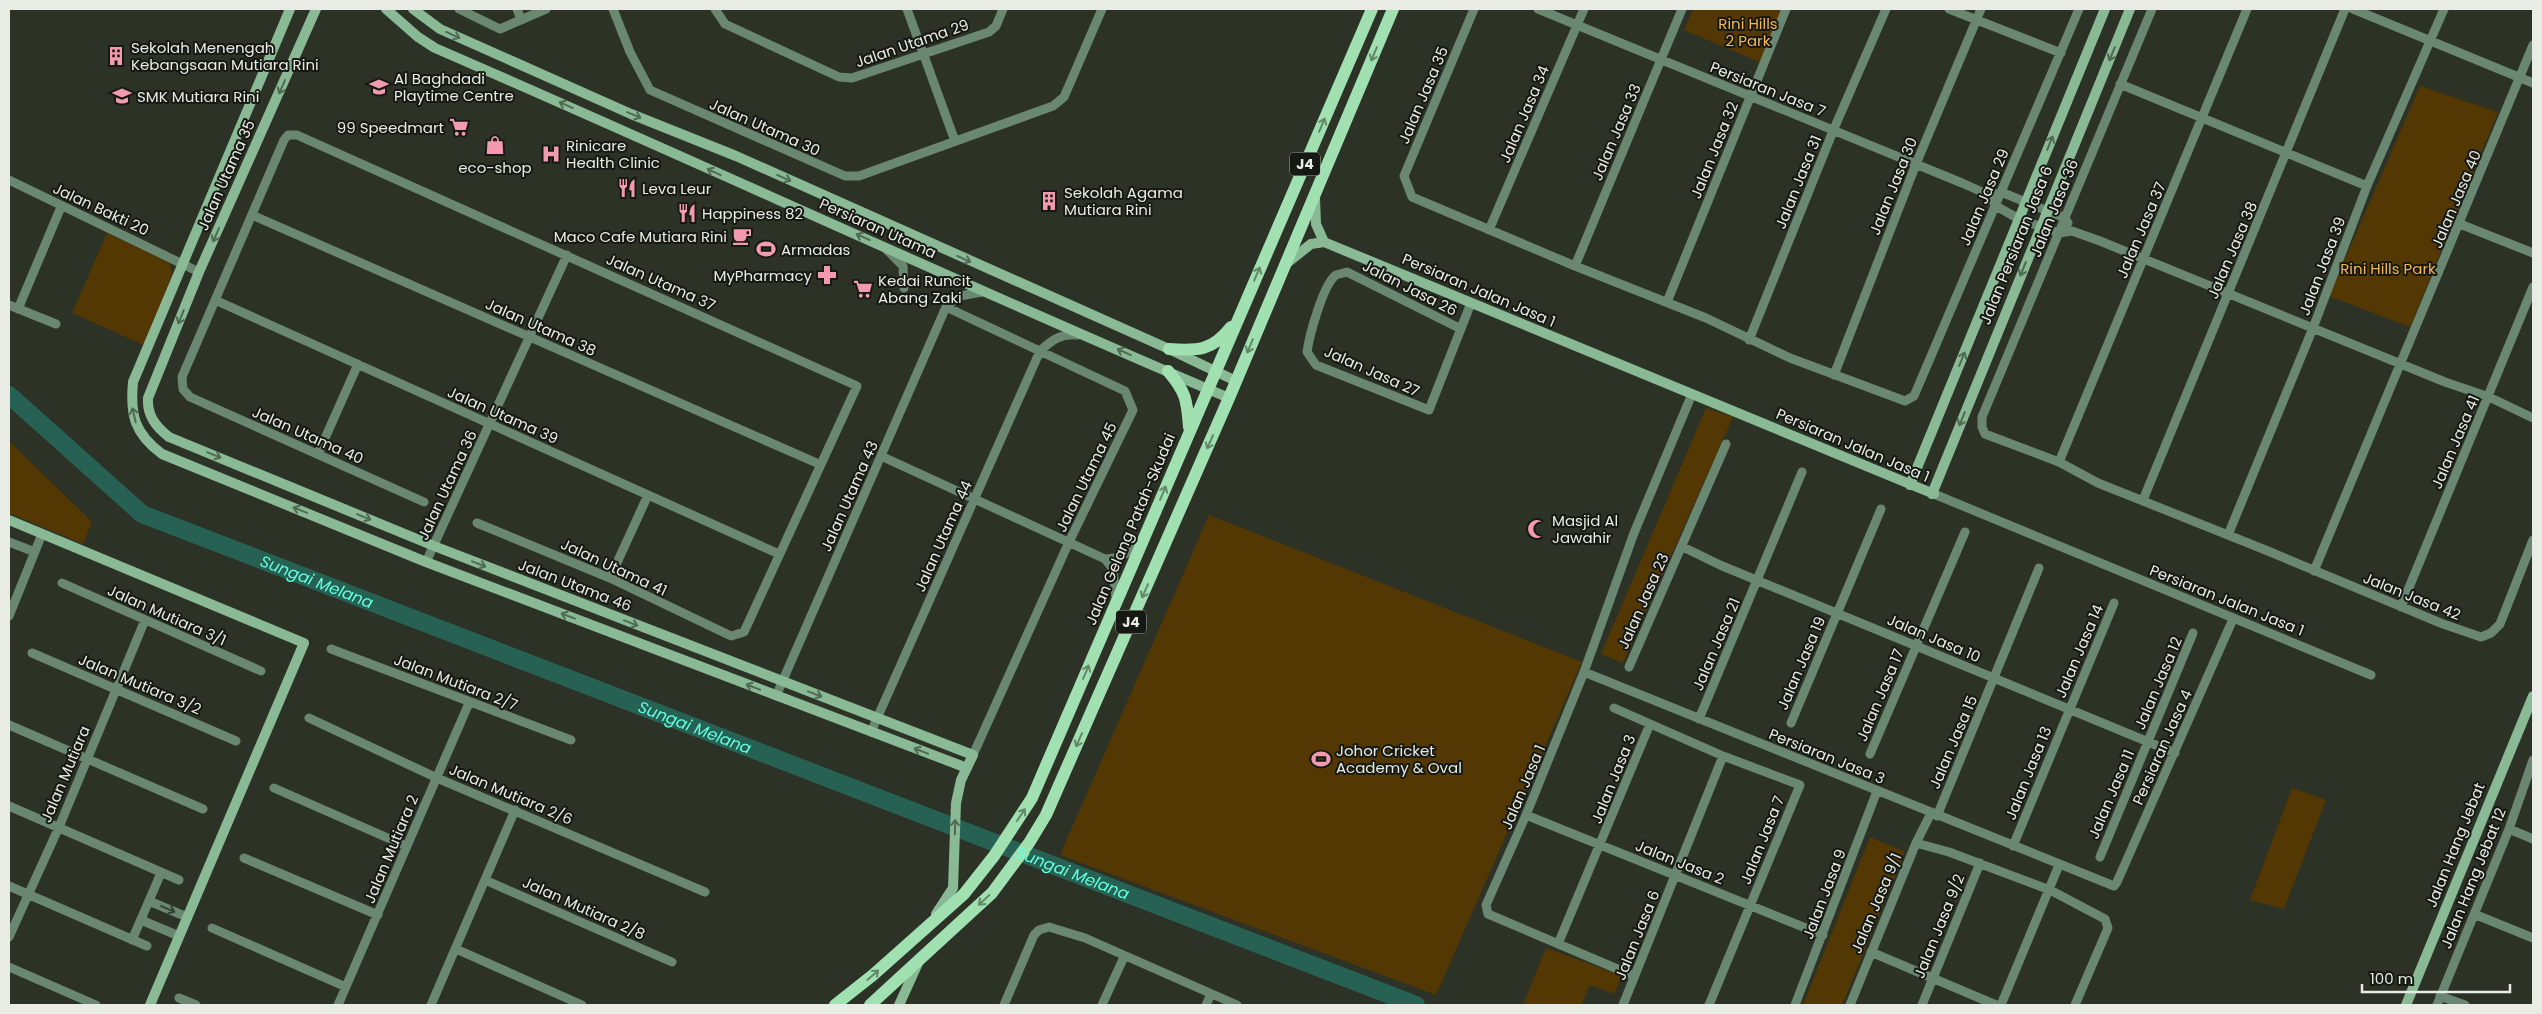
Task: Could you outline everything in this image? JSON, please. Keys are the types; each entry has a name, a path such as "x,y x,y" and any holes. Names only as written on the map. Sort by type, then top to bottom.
{"main road":[{"name":"Jalan Gelang Patah-Skudai","path":"835,1005 858,989 964,894 994,856 1032,798 1207,388 1372,9"},
{"name":"J4","path":"870,1005 992,893 1029,843 1046,815 1229,398 1393,9"},
{"path":"1170,349 1196,351 1214,345 1238,319"},
{"path":"1168,371 1183,388 1188,403 1189,432"}],"street":[{"name":"Jalan Utama 35","path":"162,454 146,439 134,420 131,403 133,382 290,9"},
{"name":"Jalan Utama 35","path":"169,437 152,420 147,408 148,398 199,272 316,9"},
{"name":"Persiaran Utama","path":"386,9 418,37 435,48 1229,398"},
{"name":"Persiaran Utama","path":"413,9 440,29 631,114 736,156 1170,349 1236,381"},
{"path":"459,9 500,29 546,9"},
{"path":"517,9 522,20"},
{"name":"Jalan Utama 30","path":"614,9 630,52 650,90 845,176 859,176 1053,106 1064,97 1102,9"},
{"name":"Jalan Utama 29","path":"715,9 725,24 839,77 852,78 989,32 996,26 1003,9"},
{"path":"907,9 955,141"},
{"name":"Jalan Jasa 35","path":"1474,9 1404,176 1408,192 1412,197 1489,230"},
{"name":"Persiaran Jasa 7","path":"1538,9 1989,195"},
{"name":"Jalan Jasa 34","path":"1489,230 1584,9"},
{"name":"Jalan Jasa 33","path":"1575,266 1682,9"},
{"name":"Jalan Jasa 32","path":"1667,302 1786,9"},
{"name":"Jalan Jasa 31","path":"1749,340 1833,131 1886,9"},
{"path":"1949,9 2061,52"},
{"name":"Jalan Jasa 30","path":"1834,376 1916,164 1981,9"},
{"name":"Jalan Jasa 29","path":"1834,376 1906,401 1914,396 2079,9"},
{"name":"Jalan Persiaran Jasa 6","path":"1910,485 2105,9"},
{"name":"Jalan Persiaran Jasa 6","path":"1933,494 2046,211 2130,9"},
{"name":"Jalan Jasa 36","path":"1982,417 2152,9"},
{"name":"Jalan Jasa 37","path":"2059,462 2247,9"},
{"name":"Jalan Jasa 38","path":"2143,500 2345,9"},
{"path":"2353,9 2533,82"},
{"name":"Jalan Jasa 39","path":"2228,535 2313,328 2367,186 2432,41 2444,9"},
{"name":"Jalan Jasa 40","path":"2314,571 2521,78 2533,45"},
{"path":"2120,84 2367,186"},
{"name":"Jalan Utama 37","path":"252,215 288,135 297,135 858,386 820,464"},
{"name":"Jalan Bakti 20","path":"9,180 61,207 182,263"},
{"path":"1282,269 1311,244 1324,242 1316,224 1316,190"},
{"path":"2072,230 2065,218 2002,192 1989,195 1996,206 2019,219 2059,233 2072,230 2489,397 2533,418"},
{"path":"18,309 61,207"},
{"path":"215,300 252,215"},
{"name":"Jalan Utama 38","path":"252,215 820,464"},
{"path":"2460,224 2533,253"},
{"path":"1489,230 1706,318 1749,340 1834,376"},
{"name":"Persiaran Jalan Jasa 1","path":"1324,242 2371,675"},
{"path":"884,247 903,266 904,288"},
{"name":"Jalan Utama 36","path":"426,562 567,255"},
{"path":"182,263 199,272"},
{"name":"Jalan Jasa 26","path":"1307,352 1310,332 1330,282 1336,275 1347,272 1461,329"},
{"name":"Jalan Jasa 41","path":"2401,606 2533,287"},
{"path":"946,307 960,296 969,293 978,291 992,294"},
{"name":"Jalan Utama 39","path":"215,300 779,554"},
{"name":"Jalan Utama 40","path":"215,300 182,377 183,389 190,397 424,502"},
{"path":"1461,329 1471,303"},
{"path":"9,305 56,324"},
{"name":"Jalan Utama 45","path":"946,307 1126,391 1133,410 1069,542 973,755"},
{"name":"Jalan Utama 43","path":"776,696 946,307"},
{"name":"Jalan Jasa 27","path":"1307,352 1316,365 1429,410 1461,329"},
{"path":"1040,351 1060,336 1068,334 1089,336"},
{"name":"Jalan Utama 44","path":"871,732 1040,351"},
{"path":"318,454 358,364"},
{"name":"Jalan Jasa 1","path":"1558,944 1486,911 1486,905 1526,815 1584,672 1634,533 1692,394"},
{"name":"Jalan Jasa 42","path":"1982,417 1982,427 1985,434 2059,462 2098,483 2481,637 2491,633 2500,624 2533,540"},
{"name":"Jalan Utama 46","path":"169,437 434,546 973,755"},
{"name":"Jalan Jasa 23","path":"1629,667 1683,547 1726,444"},
{"name":"Jalan Utama 46","path":"162,454 426,562 967,768"},
{"path":"881,456 1105,559 1119,558 1130,553 1143,538"},
{"path":"779,554 820,464"},
{"name":"Jalan Jasa 21","path":"1700,719 1802,472"},
{"path":"610,578 648,495"},
{"name":"Jalan Jasa 19","path":"1791,723 1881,509"},
{"path":"9,520 304,643 150,1005"},
{"name":"Jalan Utama 41","path":"477,522 610,578 731,636 744,632 779,554"},
{"name":"Jalan Jasa 17","path":"1870,754 1965,532"},
{"path":"9,616 42,534"},
{"path":"9,542 35,552"},
{"name":"Jalan Jasa 10","path":"1683,547 2175,753"},
{"path":"1105,559 1112,569 1116,600"},
{"name":"Jalan Jasa 15","path":"1934,814 1994,678 2039,568"},
{"name":"Jalan Mutiara 3/1","path":"62,583 261,671"},
{"name":"Jalan Jasa 14","path":"2069,710 2114,603"},
{"name":"Persiaran Jasa 4","path":"2114,886 2175,753 2233,619"},
{"name":"Jalan Mutiara","path":"9,938 117,689 144,620"},
{"name":"Jalan Jasa 12","path":"2148,743 2193,633"},
{"name":"Jalan Mutiara 2/7","path":"331,649 469,703 571,740"},
{"name":"Jalan Mutiara 3/2","path":"32,653 236,741"},
{"name":"Persiaran Jasa 3","path":"1584,672 2114,886"},
{"name":"Jalan Hang Jebat","path":"2406,1005 2533,696"},
{"name":"Jalan Mutiara 2","path":"338,1005 469,703"},
{"path":"1614,708 1724,756"},
{"name":"Jalan Jasa 13","path":"2013,846 2069,710"},
{"name":"Jalan Mutiara 2/6","path":"309,718 437,778 705,892"},
{"name":"Jalan Jasa 3","path":"1558,944 1650,724"},
{"path":"9,725 203,809"},
{"name":"Jalan Jasa 11","path":"2100,857 2148,743"},
{"path":"924,930 953,888 956,803 960,780 973,755"},
{"name":"Jalan Jasa 7","path":"1709,1005 1800,785 1724,756"},
{"name":"Jalan Jasa 6","path":"1623,1005 1724,756"},
{"name":"Jalan Hang Jebat 12","path":"2436,1005 2509,828 2533,760"},
{"path":"274,788 406,846"},
{"name":"Jalan Jasa 9","path":"1795,1005 1877,791"},
{"path":"9,806 179,880"},
{"path":"431,1005 515,810"},
{"name":"Jalan Jasa 9/1","path":"1850,1005 1916,843 1934,814"},
{"name":"Jalan Jasa 2","path":"1526,815 1823,935"},
{"path":"2509,828 2533,839"},
{"name":"Jalan Jasa 9/2","path":"1916,843 1980,863 1922,1005"},
{"path":"244,858 378,915"},
{"path":"1980,863 2050,890 2099,915 2108,924 2108,928 2075,1005"},
{"path":"2001,1005 2059,865"},
{"path":"132,940 161,873"},
{"name":"Jalan Mutiara 2/8","path":"485,880 672,962"},
{"path":"9,886 147,946"},
{"path":"149,901 187,918"},
{"path":"2474,914 2533,938"},
{"path":"141,920 179,936"},
{"path":"1004,1005 1034,935 1039,930 1053,927 1084,938 1237,1005"},
{"path":"212,928 346,987"},
{"path":"1558,944 1634,976"},
{"path":"456,949 582,1005"},
{"path":"1871,952 1996,1005"},
{"path":"1102,1005 1124,957"},
{"path":"900,1005 919,960"},
{"path":"9,967 96,1005"},
{"path":"1206,1005 1211,994"},
{"path":"2440,996 2465,1005"},
{"path":"179,998 196,1005"}],"green space":[{"name":"Rini Hills 2 Park","path":"1693,9 1785,9 1762,63 1684,30"},
{"name":"Rini Hills Park","path":"2420,86 2498,112 2410,327 2329,296"},
{"path":"107,233 170,263 172,276 144,345 72,313"},
{"path":"1706,408 1733,417 1623,663 1601,654"},
{"path":"9,441 92,522 83,544 9,513"},
{"name":"Johor Cricket Academy & Oval","path":"1209,515 1582,662 1436,995 1060,855"},
{"path":"2292,788 2326,800 2284,909 2250,900"},
{"path":"1870,837 1905,852 1842,1005 1803,1005"},
{"path":"1546,948 1622,976 1614,994 1590,985 1581,1005 1523,1005"}],"waterway":[{"name":"Sungai Melana","path":"9,395 142,514 1416,1005"}],"place":[{"name":"Sekolah Menengah Kebangsaan Mutiara Rini","path":"116,56"},
{"name":"Al Baghdadi Playtime Centre","path":"379,87"},
{"name":"SMK Mutiara Rini","path":"122,96"},
{"name":"99 Speedmart","path":"459,127"},
{"name":"eco-shop","path":"495,145"},
{"name":"Rinicare Health Clinic","path":"551,154"},
{"name":"Leva Leur","path":"627,188"},
{"name":"Sekolah Agama Mutiara Rini","path":"1049,201"},
{"name":"Happiness 82","path":"687,213"},
{"name":"Maco Cafe Mutiara Rini","path":"742,236"},
{"name":"Armadas","path":"766,249"},
{"name":"MyPharmacy","path":"827,275"},
{"name":"Kedai Runcit Abang Zaki","path":"863,289"},
{"name":"Masjid Al Jawahir","path":"1537,529"},
{"name":"Johor Cricket Academy & Oval","path":"1321,759"}]}
